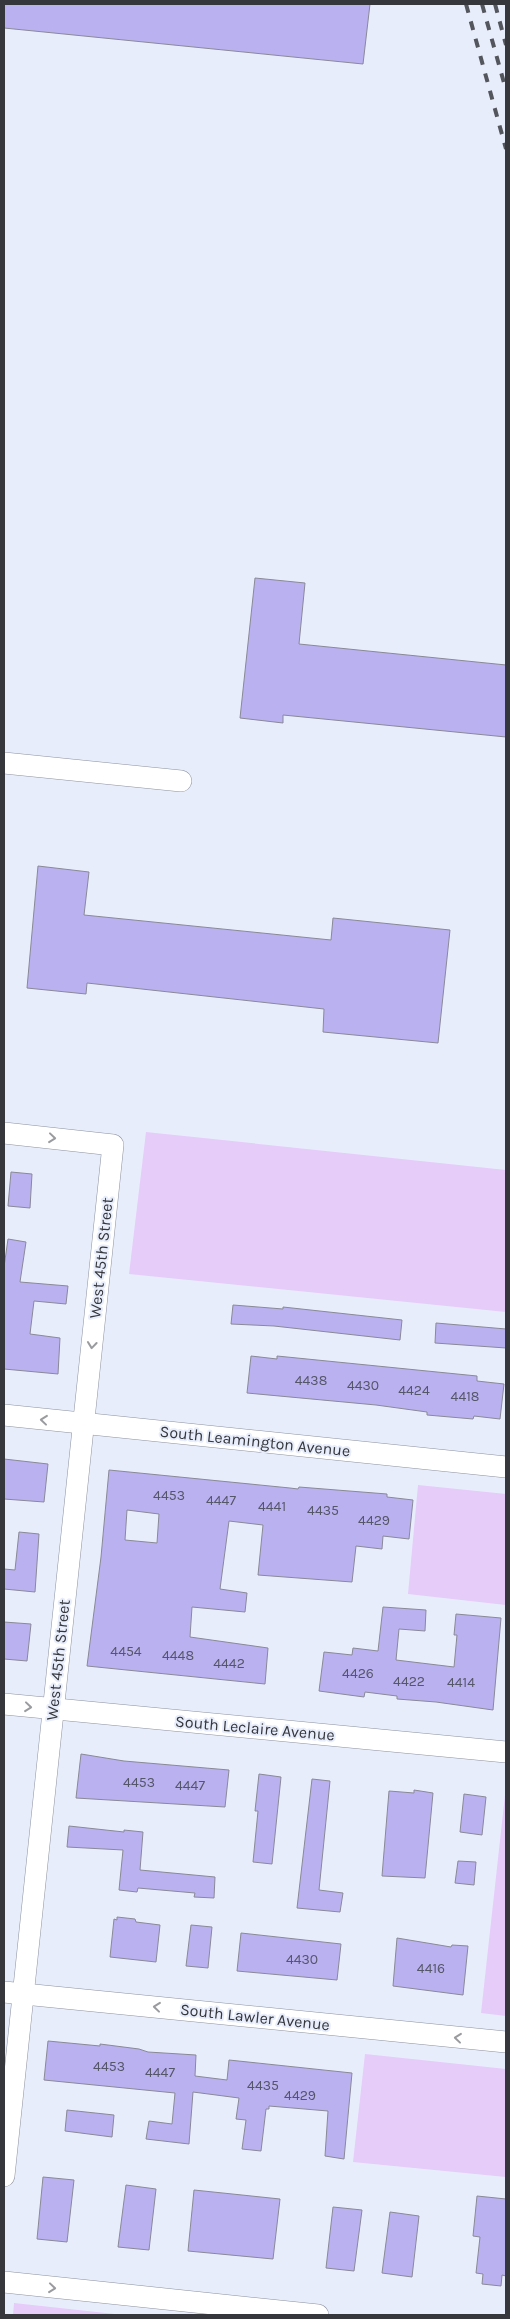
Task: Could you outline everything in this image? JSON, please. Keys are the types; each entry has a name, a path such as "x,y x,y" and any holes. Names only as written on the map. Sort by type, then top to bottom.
{"street":[{"path":"4,763 181,781"},
{"name":"West 45th Street","path":"4,1133 113,1145 53,1709 13,1992 4,2176"},
{"name":"South Leamington Avenue","path":"4,1415 506,1466"},
{"name":"South Leclaire Avenue","path":"4,1704 506,1752"},
{"name":"South Lawler Avenue","path":"13,1992 506,2042"},
{"path":"4,2282 209,2310 318,2315"}],"shaded area":[{"path":"146,1132 506,1170 506,1312 129,1274"},
{"path":"418,1485 506,1494 506,1605 408,1594"},
{"path":"506,1786 506,2016 481,2013"},
{"path":"365,2054 506,2069 506,2177 353,2162"},
{"path":"14,2303 124,2315 13,2315"}],"building":[{"path":"4,4 370,4 363,64 4,28"},
{"path":"255,578 305,583 299,644 506,665 506,737 283,715 283,723 240,718"},
{"path":"38,866 89,872 84,915 331,940 333,918 450,930 438,1043 323,1032 324,1009 87,983 86,994 27,988"},
{"path":"11,1172 32,1174 30,1208 8,1206"},
{"path":"8,1239 26,1242 20,1282 68,1286 66,1304 34,1301 30,1334 60,1338 58,1374 4,1369 4,1267"},
{"path":"233,1305 283,1309 283,1307 402,1320 400,1340 274,1326 231,1324"},
{"path":"436,1323 506,1329 506,1348 435,1343"},
{"path":"251,1356 277,1359 277,1356 477,1376 477,1381 504,1384 500,1419 474,1416 473,1419 427,1415 427,1412 376,1405 247,1393"},
{"path":"4,1459 48,1464 44,1502 4,1499"},
{"path":"109,1470 298,1489 299,1487 387,1494 387,1497 413,1500 409,1539 383,1536 382,1549 356,1546 352,1582 258,1575 263,1525 229,1521 220,1589 247,1593 245,1612 192,1607 190,1637 268,1648 265,1684 87,1666 101,1557","holes":["127,1510 159,1514 157,1543 125,1540"]},
{"path":"19,1532 39,1534 35,1592 4,1589 4,1569 15,1570"},
{"path":"383,1607 426,1610 425,1631 399,1629 396,1660 454,1667 457,1635 454,1635 456,1614 501,1618 493,1710 397,1699 397,1696 365,1692 364,1697 319,1691 324,1652 352,1655 353,1648 378,1651"},
{"path":"4,1622 31,1624 27,1661 4,1659"},
{"path":"81,1754 124,1761 229,1770 225,1807 76,1798"},
{"path":"259,1774 281,1777 272,1864 253,1862 258,1811 255,1811"},
{"path":"312,1779 330,1781 319,1890 343,1893 340,1912 297,1908"},
{"path":"414,1790 433,1793 425,1878 382,1876 389,1791 414,1793"},
{"path":"464,1794 486,1797 482,1835 460,1832"},
{"path":"69,1826 124,1832 124,1830 143,1832 140,1870 215,1877 214,1898 194,1897 195,1893 138,1888 137,1892 119,1890 123,1850 67,1847"},
{"path":"458,1861 476,1862 474,1885 455,1883"},
{"path":"117,1917 160,1925 156,1962 110,1957 114,1919 117,1920"},
{"path":"191,1925 212,1927 208,1968 186,1966"},
{"path":"241,1933 341,1944 337,1980 237,1971"},
{"path":"397,1938 451,1947 452,1945 468,1946 463,1995 393,1986"},
{"path":"48,2041 100,2046 100,2044 148,2052 196,2055 195,2076 227,2080 229,2060 352,2073 344,2159 325,2156 328,2111 269,2106 269,2109 266,2109 261,2151 242,2149 246,2120 236,2119 239,2098 193,2092 189,2144 146,2139 149,2121 172,2124 175,2093 44,2080"},
{"path":"67,2110 114,2115 112,2137 65,2131"},
{"path":"43,2177 74,2180 67,2242 37,2239"},
{"path":"126,2185 156,2189 149,2250 118,2247"},
{"path":"194,2190 280,2199 273,2259 188,2251"},
{"path":"477,2196 506,2199 506,2276 502,2275 501,2286 482,2284 483,2274 476,2273 480,2237 473,2236"},
{"path":"333,2207 362,2210 354,2271 326,2268"},
{"path":"390,2212 419,2216 412,2277 382,2273"}],"railway":[{"path":"466,4 506,149"},
{"path":"482,4 506,90"},
{"path":"495,4 506,45"}]}
